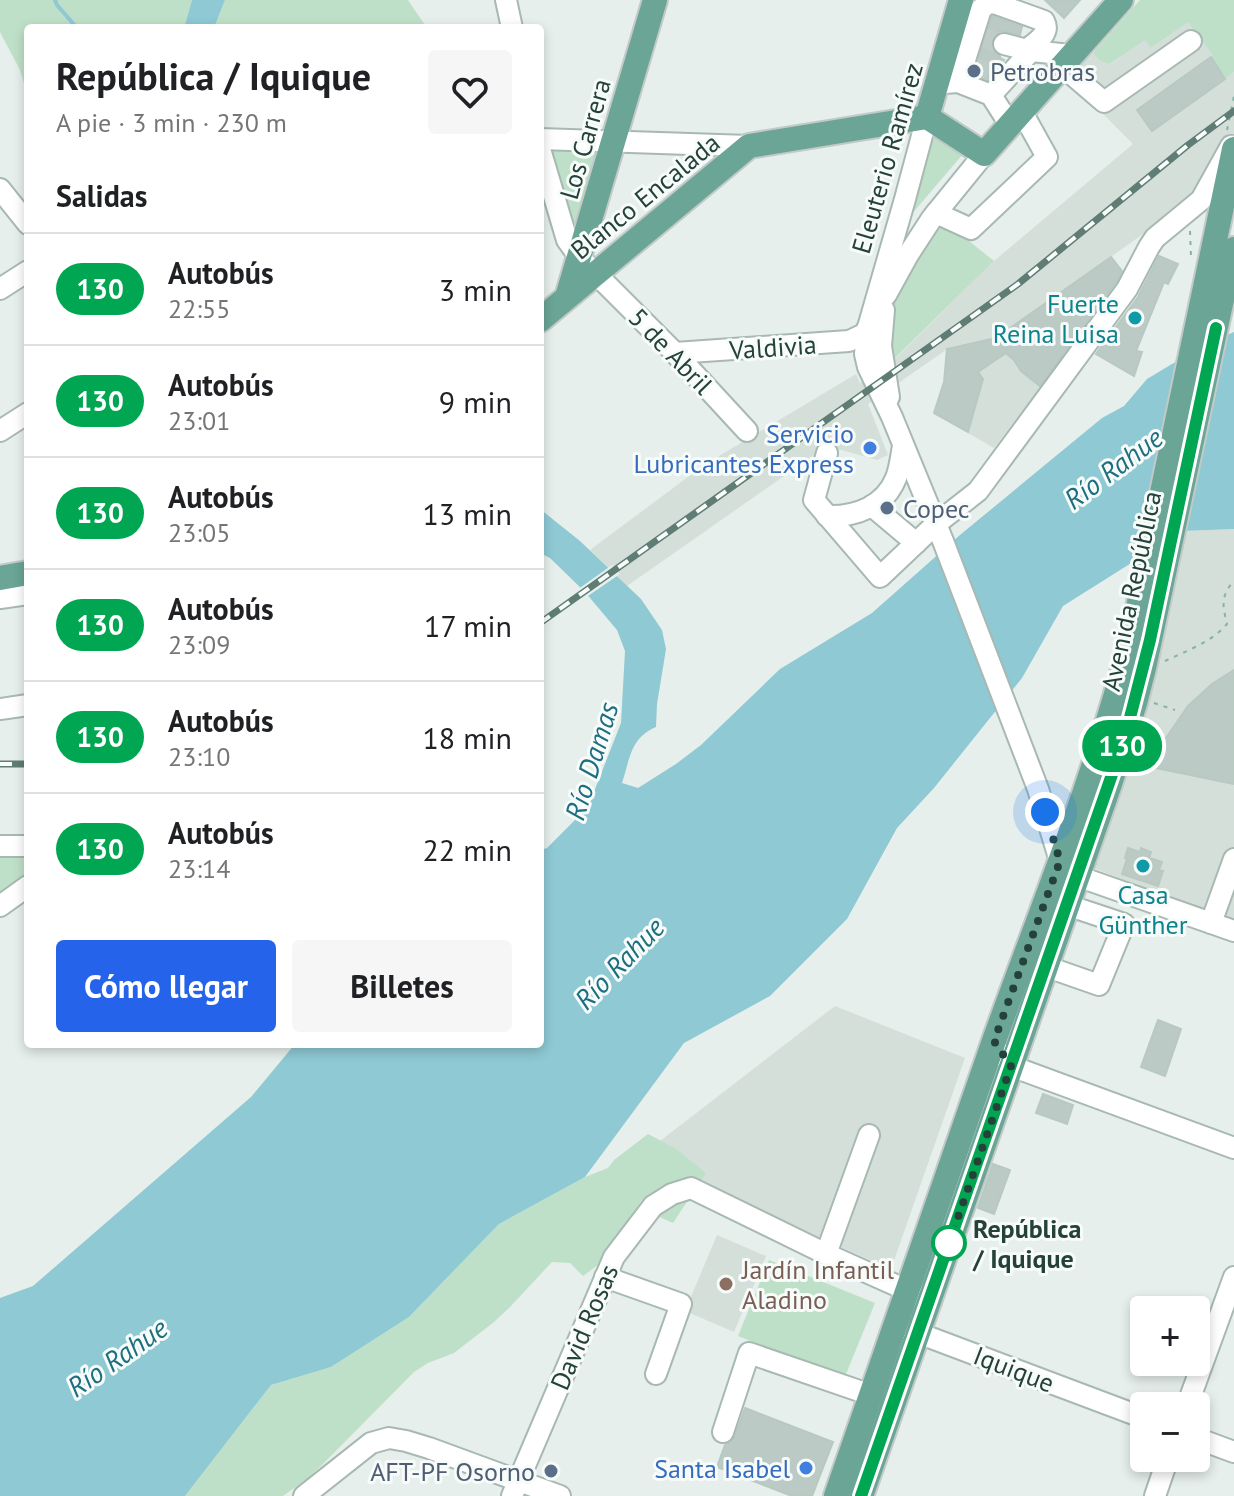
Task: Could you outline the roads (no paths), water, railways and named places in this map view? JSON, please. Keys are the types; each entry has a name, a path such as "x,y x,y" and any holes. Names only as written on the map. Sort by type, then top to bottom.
{"main road":[{"name":"Los Carrera","path":"587,265 614,141 655,0"},
{"name":"Eleuterio Ramírez","path":"927,117 935,90 967,51 961,0"},
{"path":"749,146 927,117 984,154 1121,0"},
{"name":"Blanco Encalada","path":"544,316 568,294 587,265 749,146"},
{"path":"1205,334 1228,207 1234,149"},
{"path":"1205,334 1234,249"},
{"name":"Avenida República","path":"836,1496 887,1350 918,1296 1049,974 1115,698 1148,603 1205,334"},
{"path":"0,578 24,574"},
{"name":"Avenida República","path":"861,1496 918,1333 918,1296 994,1041 1072,885"},
{"path":"871,1395 889,1412"}],"street":[{"path":"506,0 511,24"},
{"path":"935,90 947,82 967,51 981,9 994,3 1046,23 1045,34 1004,76 991,95"},
{"path":"1004,44 1067,60 1104,102 1191,41"},
{"path":"936,213 971,229 1047,157 1016,118 991,95 967,51"},
{"name":"Eleuterio Ramírez","path":"858,336 891,224 905,199 927,117"},
{"path":"544,139 749,146"},
{"path":"827,453 814,500 880,577 916,543 939,533 978,491 1127,289 1155,238 1201,200 1234,139"},
{"path":"984,154 936,213 858,336 874,350 876,367 892,417 1038,789 1072,885 1124,924 1099,985 1049,974"},
{"name":"5 de Abril","path":"544,162 567,240 587,265 747,431"},
{"path":"0,189 24,219"},
{"path":"1194,207 1212,203 1228,207"},
{"path":"876,367 887,300 898,272"},
{"path":"0,289 24,274"},
{"name":"Valdivia","path":"675,353 822,343 858,336"},
{"path":"822,343 843,348 876,367"},
{"path":"0,431 24,417"},
{"path":"827,516 846,516 872,506 887,493 899,468 903,446"},
{"path":"872,506 916,543"},
{"path":"0,598 24,595"},
{"path":"2,701 24,704"},
{"path":"0,846 24,846"},
{"path":"1211,923 1234,859"},
{"path":"1072,885 1234,931"},
{"path":"0,906 24,889"},
{"path":"994,1041 1011,1066 1234,1148"},
{"path":"869,1135 826,1254 918,1296"},
{"name":"David Rosas","path":"516,1488 614,1257 653,1206 672,1194 691,1188 826,1254"},
{"path":"605,1277 681,1304 656,1374"},
{"path":"1192,1392 1234,1277"},
{"path":"887,1350 918,1333"},
{"name":"Iquique","path":"918,1333 1130,1413"},
{"path":"723,1432 749,1353 871,1395"},
{"path":"304,1496 371,1443 389,1438 429,1448 516,1488 560,1496"},
{"path":"1210,1443 1234,1452"},
{"path":"1155,1496 1163,1472"}],"water":[{"path":"192,0 225,0 216,24 185,24"},
{"name":"Río Rahue","path":"1234,332 1234,529 1182,531 1063,606 1022,678 934,788 897,828 847,919 770,996 684,1043 585,1177 499,1224 409,1317 331,1367 271,1385 185,1496 0,1496 0,1298 33,1286 251,1097 292,1048 544,1048 544,849 588,807 621,723 625,651 617,630 585,592 544,555 544,512 580,541 641,599 662,630 666,649 656,727 636,743 622,783 638,788 701,745 780,669 872,613 960,535 1102,418 1124,406 1147,379 1202,346"}],"waterway":[{"path":"55,0 74,24"}],"tunnel":[{"path":"983,38 1004,44"},
{"path":"969,66 1000,75"}],"railway":[{"path":"544,620 1018,284 1234,111"},
{"path":"0,764 24,764"}],"place":[{"name":"Petrobras","path":"974,71"},
{"name":"Fuerte Reina Luisa","path":"1135,318"},
{"name":"Servicio Lubricantes Express","path":"870,448"},
{"name":"Copec","path":"887,508"},
{"name":"Casa Günther","path":"1143,866"},
{"name":"República / Iquique","path":"949,1243"},
{"name":"Jardín Infantil Aladino","path":"726,1284"},
{"name":"Santa Isabel","path":"806,1468"},
{"name":"AFT-PF Osorno","path":"551,1471"}],"water label":[{"name":"Río Damas","path":"591,761"}]}
